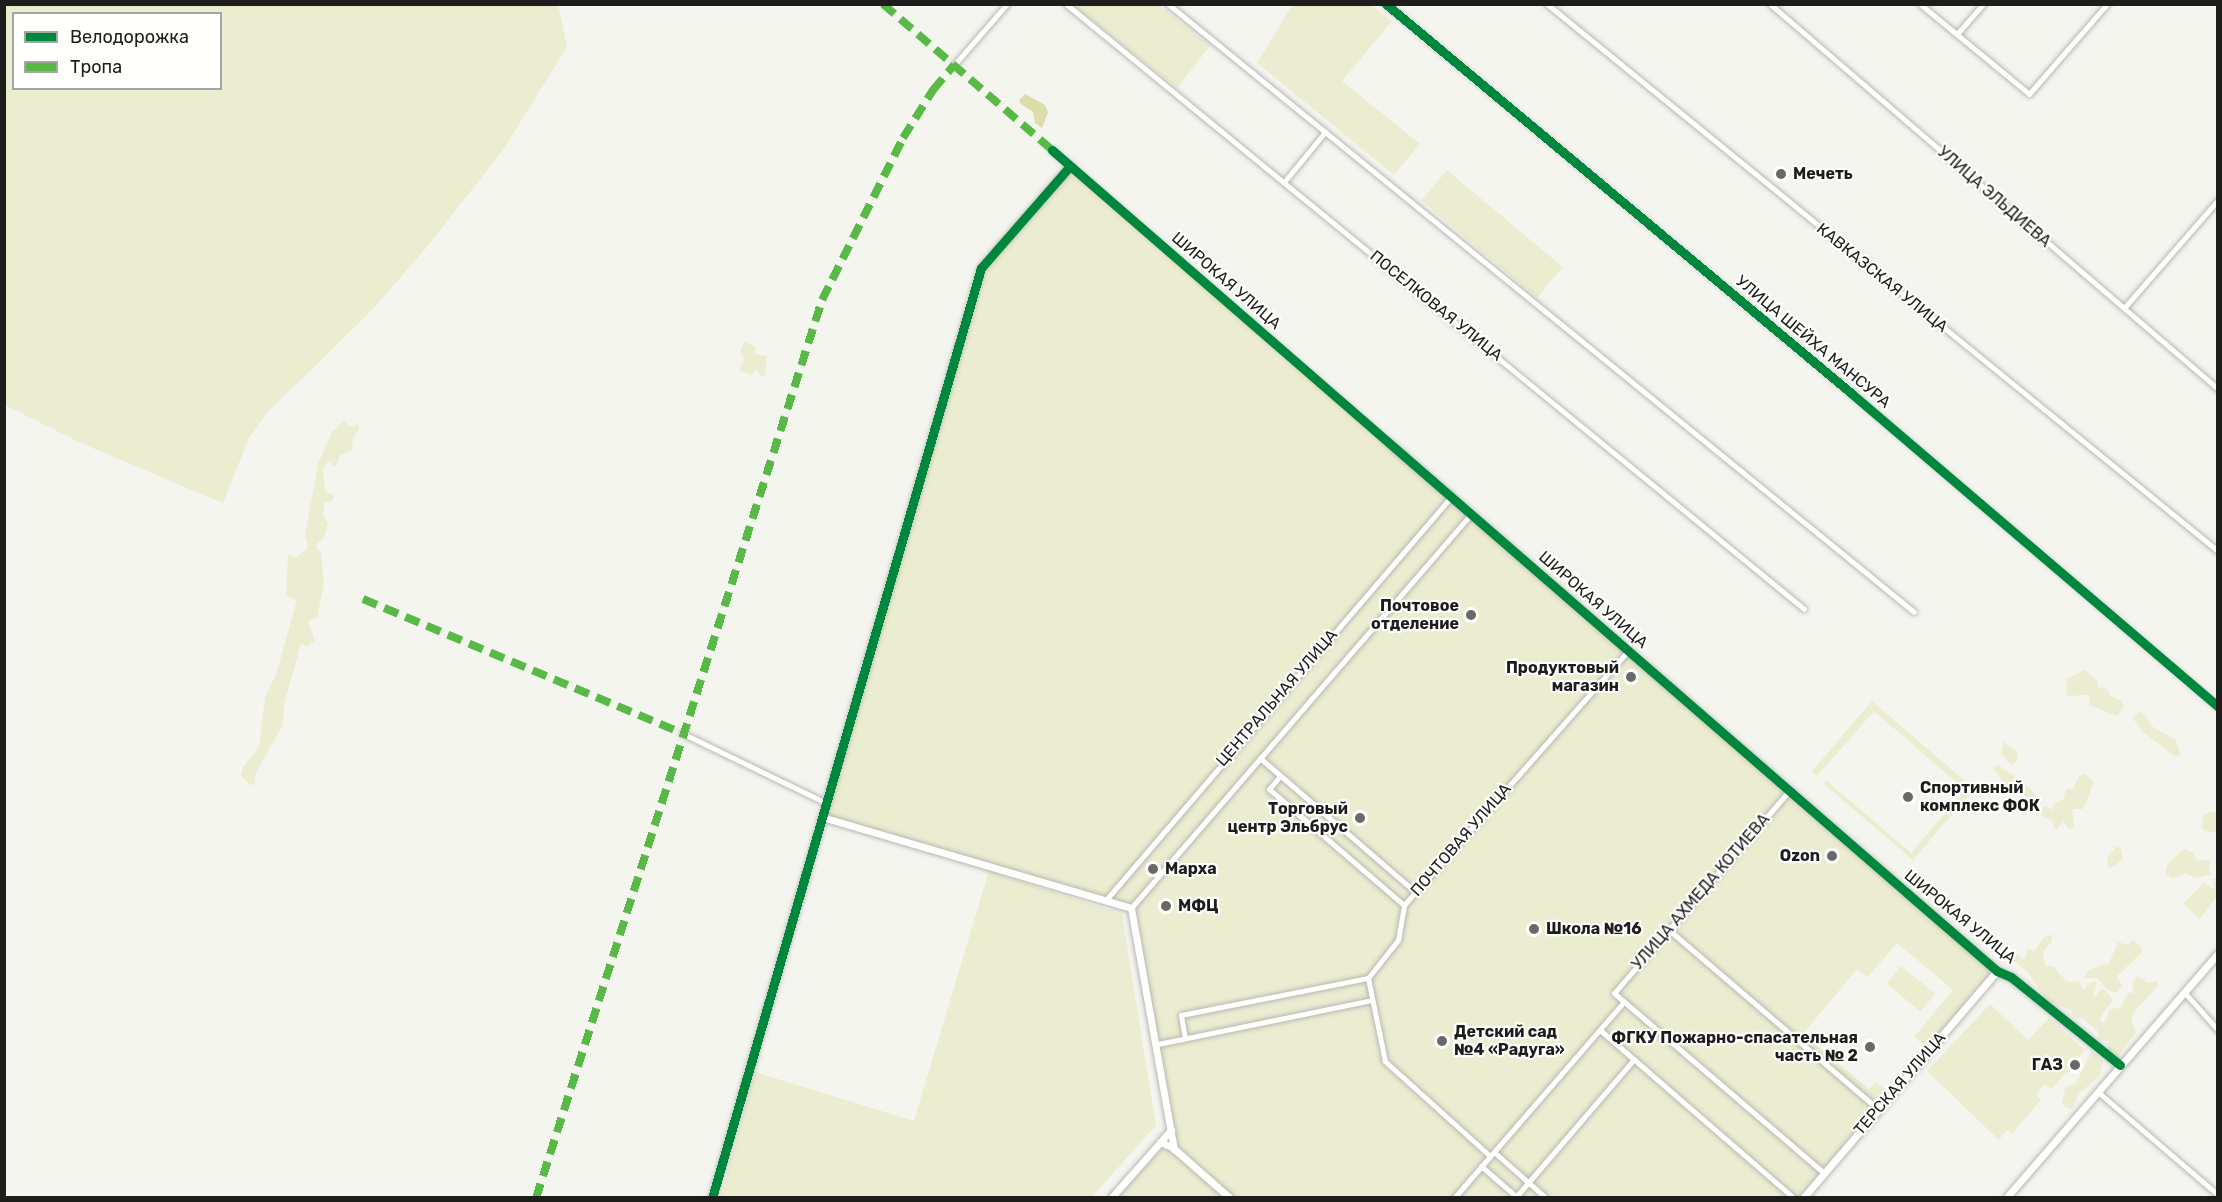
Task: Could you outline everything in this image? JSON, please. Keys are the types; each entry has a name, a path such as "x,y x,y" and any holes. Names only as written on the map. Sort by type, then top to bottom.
{"street":[{"path":"954,65 1008,4"},
{"name":"ПОСЕЛКОВАЯ УЛИЦА","path":"1066,4 1804,609"},
{"path":"1168,4 1914,612"},
{"name":"УЛИЦА ШЕЙХА МАНСУРА","path":"1386,4 1940,467 2217,706"},
{"name":"КАВКАЗСКАЯ УЛИЦА","path":"1547,4 2217,551"},
{"name":"УЛИЦА ЭЛЬДИЕВА","path":"1770,4 2217,389"},
{"path":"1920,4 2029,94 2107,4"},
{"path":"1957,34 1983,4"},
{"path":"1284,182 1325,132"},
{"name":"ШИРОКАЯ УЛИЦА","path":"1052,150 1998,971 2011,977 2120,1065"},
{"path":"712,1197 981,268 1070,166"},
{"path":"2124,308 2217,200"},
{"name":"ЦЕНТРАЛЬНАЯ УЛИЦА","path":"1105,901 1451,497"},
{"name":"ЦЕНТРАЛЬНАЯ УЛИЦА","path":"1131,908 1471,514"},
{"name":"ПОЧТОВАЯ УЛИЦА","path":"1368,978 1398,940 1404,905 1628,651"},
{"path":"682,733 826,803"},
{"path":"1260,758 1415,892"},
{"path":"1280,776 1269,789 1404,905"},
{"name":"УЛИЦА АХМЕДА КОТИЕВА","path":"1624,1002 1614,993 1789,791"},
{"path":"822,817 1131,908 1158,1044 1174,1149"},
{"path":"1669,930 1879,1110"},
{"path":"2006,1197 2217,953"},
{"name":"ТЕРСКАЯ УЛИЦА","path":"1803,1197 1998,971"},
{"path":"1185,1038 1181,1015 1368,978 1385,1061 1492,1154 1546,1197"},
{"path":"2184,992 2217,1030"},
{"path":"1158,1044 1372,1000"},
{"path":"1454,1197 1624,1002 1824,1173"},
{"path":"1600,1030 1794,1197"},
{"path":"1481,1166 1516,1197 1634,1059"},
{"path":"2098,1092 2217,1195"},
{"path":"1111,1197 1171,1130"},
{"path":"1160,1142 1174,1149 1230,1197"}],"shaded area":[{"path":"1293,4 1372,5 1392,21 1342,81 1420,144 1394,175 1257,63"},
{"path":"4,5 558,5 567,47 503,150 426,248 371,311 266,414 249,438 223,503 83,444 5,405"},
{"path":"1073,5 1159,5 1210,46 1177,88"},
{"path":"1025,94 1045,105 1048,112 1042,128 1035,123 1033,112 1019,100"},
{"path":"1070,166 1997,971 1930,1050 1914,1037 1953,990 1897,943 1868,977 1857,969 1803,1034 1869,1089 1876,1082 1891,1095 1803,1197 1111,1197 1171,1130 1131,908 822,817 981,268"},
{"path":"1447,170 1563,267 1537,298 1421,201"},
{"path":"744,341 756,347 755,354 767,356 765,376 760,376 757,369 750,375 739,370 745,358 740,352"},
{"path":"344,421 351,427 359,424 359,430 353,437 352,449 340,456 337,465 332,466 330,460 323,469 325,491 334,496 331,502 325,502 323,513 328,524 324,537 315,546 321,553 324,583 317,618 308,621 315,641 307,646 301,644 284,704 283,725 256,772 255,784 250,785 241,776 243,767 259,747 265,697 276,675 297,600 286,596 288,555 296,558 308,547 305,535 318,464 332,432"},
{"path":"1565,582 1626,634 1564,584"},
{"path":"2084,670 2097,680 2098,687 2108,689 2109,695 2122,701 2124,707 2117,716 2089,705 2089,695 2066,696 2067,679"},
{"path":"1872,701 1974,789 1913,860 1824,784 1827,781 1911,853 1965,790 1874,711 1817,776 1812,771"},
{"path":"2141,711 2154,728 2175,739 2181,755 2174,756 2142,731 2132,717"},
{"path":"2003,742 2017,751 2017,761 2012,765 2001,754"},
{"path":"1997,764 2030,788 2042,804 2000,783 2001,778 1994,770"},
{"path":"2085,774 2094,782 2083,809 2072,809 2074,828 2068,829 2064,821 2056,830 2051,820 2041,815 2044,805 2052,810 2054,803 2064,799 2066,789 2073,789 2079,776"},
{"path":"2209,812 2217,813 2217,833 2204,831 2201,826 2203,816"},
{"path":"2117,846 2122,850 2122,860 2109,869 2107,857"},
{"path":"2184,849 2194,853 2197,861 2209,860 2210,875 2195,878 2186,873 2173,879 2165,874 2167,865"},
{"path":"989,871 1122,914 1156,1125 1092,1197 721,1197 755,1072 914,1121"},
{"path":"2213,879 2217,879 2217,896 2200,919 2183,904 2204,882 2214,890"},
{"path":"2052,935 2052,941 2043,952 2045,965 2054,967 2066,981 2080,982 2083,990 2091,982 2097,982 2092,1000 2102,988 2113,1000 2099,1019 2104,1023 2110,1009 2120,1008 2129,992 2134,994 2132,984 2137,976 2148,983 2157,981 2158,986 2134,1012 2131,1020 2136,1032 2116,1059 2107,1051 2109,1041 2099,1040 2097,1030 2082,1018 2074,1018 2071,1010 2048,1002 2027,971 2010,958 2017,954 2024,960 2028,949 2034,951 2045,936"},
{"path":"2132,940 2141,946 2142,952 2117,976 2122,987 2116,993 2106,989 2098,978 2084,978 2089,970 2109,963 2118,942 2128,945"},
{"path":"1901,966 1935,994 1921,1012 1887,984"},
{"path":"1990,1004 2028,1040 2049,1018 2085,1050 2052,1089 2045,1084 2036,1095 2041,1100 2012,1134 2007,1130 1999,1140 1927,1071"},
{"path":"2092,1051 2103,1062 2100,1075 2079,1094 2072,1109 2066,1108 2062,1104 2065,1088 2076,1083"}],"marked path":[{"path":"883,4 1052,150"},
{"path":"536,1198 822,300 903,138 933,90 954,65"},
{"path":"363,599 682,733"}],"cycle path":[{"path":"1386,4 1851,393 2218,706"},
{"path":"1052,150 1997,971 2011,977 2120,1065"},
{"path":"712,1198 981,268 1070,166"}],"place":[{"name":"Мечеть","path":"1781,174"},
{"name":"Почтовое отделение","path":"1471,615"},
{"name":"Продуктовый магазин","path":"1631,677"},
{"name":"Спортивный комплекс ФОК","path":"1908,797"},
{"name":"Торговый центр Эльбрус","path":"1360,818"},
{"name":"Ozon","path":"1832,856"},
{"name":"Марха","path":"1153,869"},
{"name":"МФЦ","path":"1166,906"},
{"name":"Школа №16","path":"1534,929"},
{"name":"Детский сад №4 «Радуга»","path":"1442,1041"},
{"name":"ФГКУ Пожарно-спасательная часть № 2","path":"1870,1047"},
{"name":"ГАЗ","path":"2075,1065"}]}
